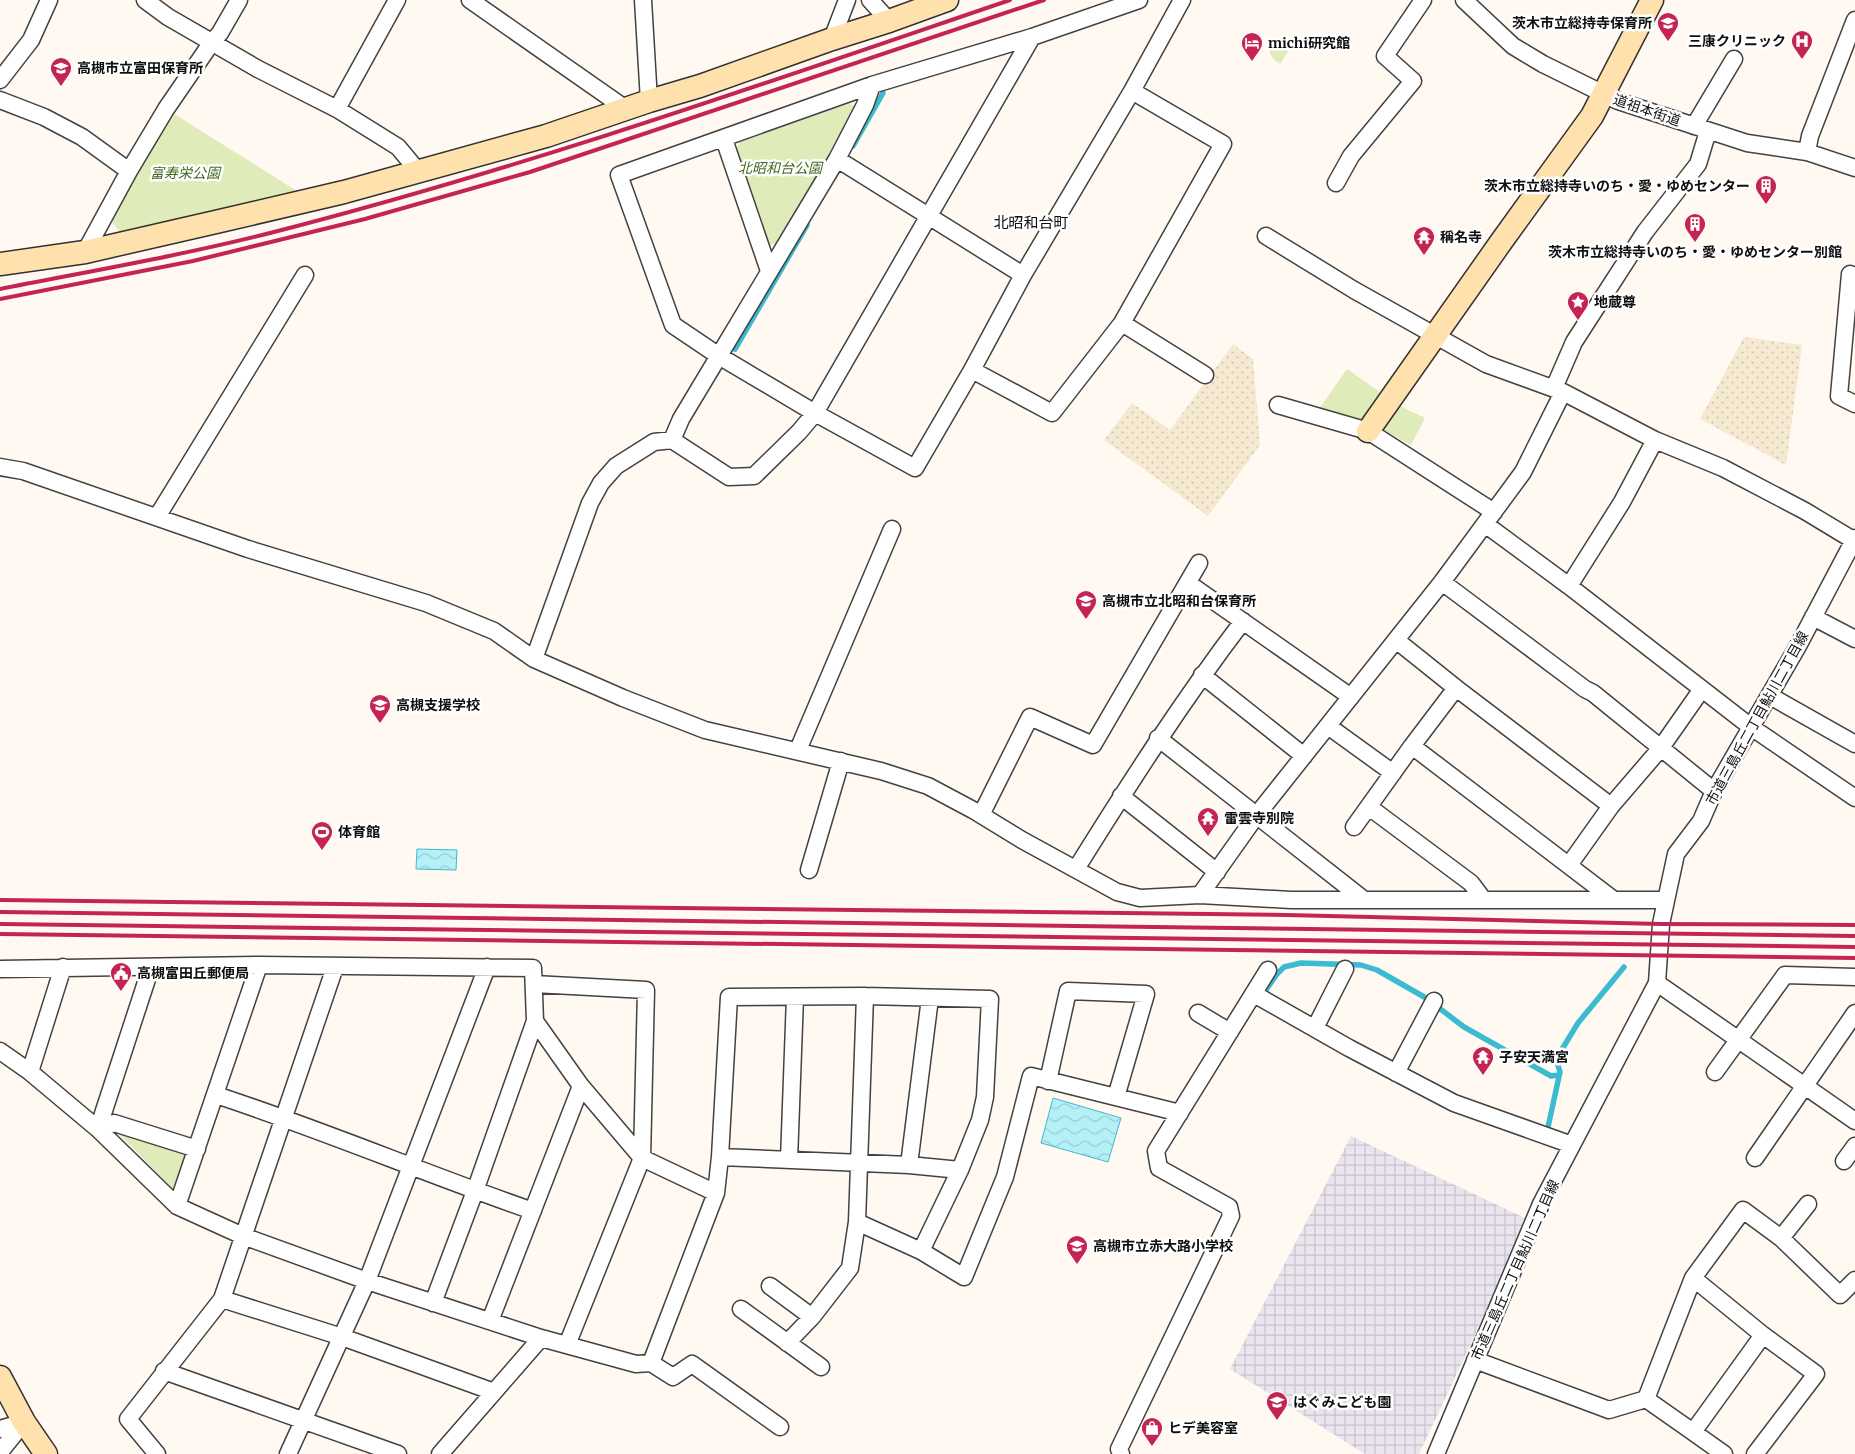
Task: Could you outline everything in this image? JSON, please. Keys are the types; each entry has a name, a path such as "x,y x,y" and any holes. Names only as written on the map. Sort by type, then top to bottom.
{"street":[{"path":"0,80 31,40 49,0"},
{"path":"145,0 168,17 258,69 337,109 398,147 418,171"},
{"path":"85,252 129,171 166,109 220,33 239,0"},
{"path":"337,109 397,0"},
{"path":"470,0 626,108"},
{"path":"643,0 649,101"},
{"path":"832,39 847,0"},
{"path":"870,0 888,22"},
{"path":"0,264 85,252 344,192 546,136 626,108 700,86 948,0"},
{"path":"1139,0 1032,37 872,85 619,175 673,325 719,356 815,413 916,468 1023,275 1132,90 1182,0"},
{"path":"1336,183 1351,156 1412,81 1385,56 1423,0"},
{"name":"道祖本街道","path":"1464,0 1513,46 1543,64 1618,101 1747,143 1807,152 1855,168"},
{"path":"1368,431 1592,116 1652,0"},
{"path":"1807,152 1810,136 1855,20"},
{"path":"534,659 590,503 601,483 616,466 654,442 672,440 729,477 754,476 799,432 815,413 1032,37"},
{"path":"1200,895 1256,816 1442,582 1523,472 1559,390 1574,342 1645,232 1698,164 1701,128 1734,59"},
{"path":"672,440 681,419 837,159 866,105 872,85"},
{"path":"972,370 1052,413 1122,323 1223,144 1132,90"},
{"path":"0,100 44,117 82,137 129,171"},
{"path":"724,139 769,270"},
{"path":"837,159 1023,275"},
{"path":"1266,236 1354,290 1486,364 1559,390 1655,440 1723,468 1854,539"},
{"path":"1855,276 1850,274 1839,396 1855,404"},
{"path":"157,517 306,275"},
{"path":"1122,323 1205,375"},
{"path":"1278,405 1368,431 1489,518 1569,586 1751,728 1855,798"},
{"path":"1569,586 1622,502 1655,440"},
{"path":"0,467 23,471 248,548 426,603 494,631 534,659 623,698 705,730 880,770 928,786 1117,892 1140,898 1200,895 1291,900 1665,900"},
{"path":"798,750 892,529"},
{"name":"市道三島丘二丁目鮎川二丁目線","path":"1436,1454 1540,1204 1657,983 1661,924 1676,854 1701,821 1714,791 1814,617 1854,539"},
{"path":"982,815 1030,717 1093,745 1199,563"},
{"path":"1188,582 1351,696"},
{"path":"1442,582 1585,690 1593,693 1714,791"},
{"path":"1814,617 1855,639"},
{"path":"1076,869 1158,738 1243,621"},
{"path":"1396,640 1610,806"},
{"path":"1202,675 1304,756"},
{"path":"1354,827 1456,688"},
{"path":"1569,865 1610,806 1660,749 1702,689"},
{"path":"1770,696 1855,744"},
{"path":"1328,726 1393,773"},
{"path":"1158,738 1363,899"},
{"path":"1412,746 1614,900"},
{"path":"809,870 841,761"},
{"path":"1121,796 1217,872"},
{"path":"1369,807 1471,883 1483,899"},
{"path":"177,1206 259,965"},
{"path":"0,969 259,965 533,968 535,1021 433,1303"},
{"path":"30,1072 63,967"},
{"path":"98,1129 151,967"},
{"path":"157,1454 128,1419 222,1299 335,967"},
{"path":"288,1454 367,1282 487,967"},
{"path":"1314,1028 1345,969"},
{"path":"1121,1454 1119,1449 1231,1216 1228,1207 1160,1168 1156,1151 1268,970"},
{"path":"1715,1072 1785,975 1855,977"},
{"path":"1657,983 1855,1121"},
{"path":"534,984 646,990 642,1158 567,1345"},
{"path":"1048,1081 1068,990 1146,994 1116,1097"},
{"path":"1254,994 1454,1104 1572,1145"},
{"path":"787,1343 812,1317 850,1268 857,1222 865,996"},
{"path":"651,1363 716,1193 720,1157 729,997 865,996 990,999 985,1096 980,1120 960,1170 921,1251"},
{"path":"789,1160 795,997"},
{"path":"909,1165 930,998"},
{"path":"1396,1073 1434,1001"},
{"path":"1198,1013 1230,1032"},
{"path":"1755,1158 1855,1013"},
{"path":"535,1021 581,1086 642,1158 716,1193"},
{"path":"0,1051 30,1072 98,1129 177,1206 243,1236 367,1282 541,1338 636,1364 651,1363 672,1377 692,1364 780,1427"},
{"path":"857,1222 921,1251 964,1277 1005,1176 1031,1076 1180,1113"},
{"path":"490,1321 581,1086"},
{"path":"216,1095 284,1117 410,1167 532,1211"},
{"path":"98,1129 114,1123 197,1149"},
{"path":"1844,1161 1855,1146"},
{"path":"720,1157 859,1162 960,1170"},
{"path":"1781,1238 1808,1204"},
{"path":"1646,1399 1693,1278 1743,1210 1781,1238 1840,1295 1855,1280"},
{"path":"1693,1278 1763,1335 1816,1374 1755,1454"},
{"path":"770,1286 812,1317"},
{"path":"222,1299 342,1337 494,1392"},
{"path":"741,1309 821,1367"},
{"path":"1693,1432 1763,1335"},
{"path":"440,1454 541,1338"},
{"path":"1475,1360 1609,1410 1646,1399"},
{"path":"164,1371 398,1454"},
{"path":"0,1377 24,1422 46,1454"},
{"path":"1646,1399 1724,1454"},
{"path":"0,1429 24,1422"},
{"path":"0,1452 24,1422"}],"shaded area":[{"path":"1744,337 1802,345 1786,465 1700,419"},
{"path":"1233,344 1253,359 1260,445 1208,516 1104,440 1132,403 1170,430"},
{"path":"1351,1136 1529,1220 1419,1454 1365,1454 1230,1369"}],"green space":[{"path":"1285,37 1301,40 1292,45 1280,64 1272,57 1269,47 1272,40"},
{"name":"北昭和台公園","path":"850,103 858,110 778,243 770,245 766,243 735,150 740,142"},
{"name":"富寿栄公園","path":"171,112 300,193 120,232 110,219"},
{"path":"1347,369 1384,395 1366,420 1319,409"},
{"path":"1396,404 1425,418 1411,445 1383,430"},
{"path":"118,1133 190,1154 177,1193"}],"water":[{"path":"417,849 457,850 456,870 416,869"},
{"path":"1053,1098 1121,1118 1108,1162 1041,1143"}],"waterway":[{"path":"853,146 883,93"},
{"path":"735,349 807,225"},
{"path":"1261,997 1284,967 1301,963 1361,965 1377,970 1426,998 1464,1027 1551,1076 1559,1075"},
{"path":"1548,1127 1560,1072 1556,1059 1578,1023 1624,967"}],"railway":[{"path":"0,289 206,248 367,207 644,123 1010,0"},
{"path":"0,299 193,261 365,219 530,172 1044,0"},
{"path":"0,900 1287,915 1661,924 1855,925"},
{"path":"0,912 1855,936"},
{"path":"0,924 1855,947"},
{"path":"0,934 1855,958"}],"place":[{"name":"茨木市立総持寺保育所","path":"1668,42"},
{"name":"三康クリニック","path":"1802,60"},
{"name":"michi研究館","path":"1252,62"},
{"name":"高槻市立富田保育所","path":"61,87"},
{"name":"茨木市立総持寺いのち・愛・ゆめセンター","path":"1766,205"},
{"name":"茨木市立総持寺いのち・愛・ゆめセンター別館","path":"1695,243"},
{"name":"稱名寺","path":"1424,256"},
{"name":"地蔵尊","path":"1578,321"},
{"name":"高槻市立北昭和台保育所","path":"1086,620"},
{"name":"高槻支援学校","path":"380,724"},
{"name":"雷雲寺別院","path":"1208,837"},
{"name":"体育館","path":"322,851"},
{"name":"高槻富田丘郵便局","path":"121,992"},
{"name":"子安天満宮","path":"1483,1076"},
{"name":"高槻市立赤大路小学校","path":"1077,1265"},
{"name":"はぐみこども園","path":"1277,1421"},
{"name":"ヒデ美容室","path":"1152,1447"}],"district":[{"name":"北昭和台町","path":"1031,222"}]}
